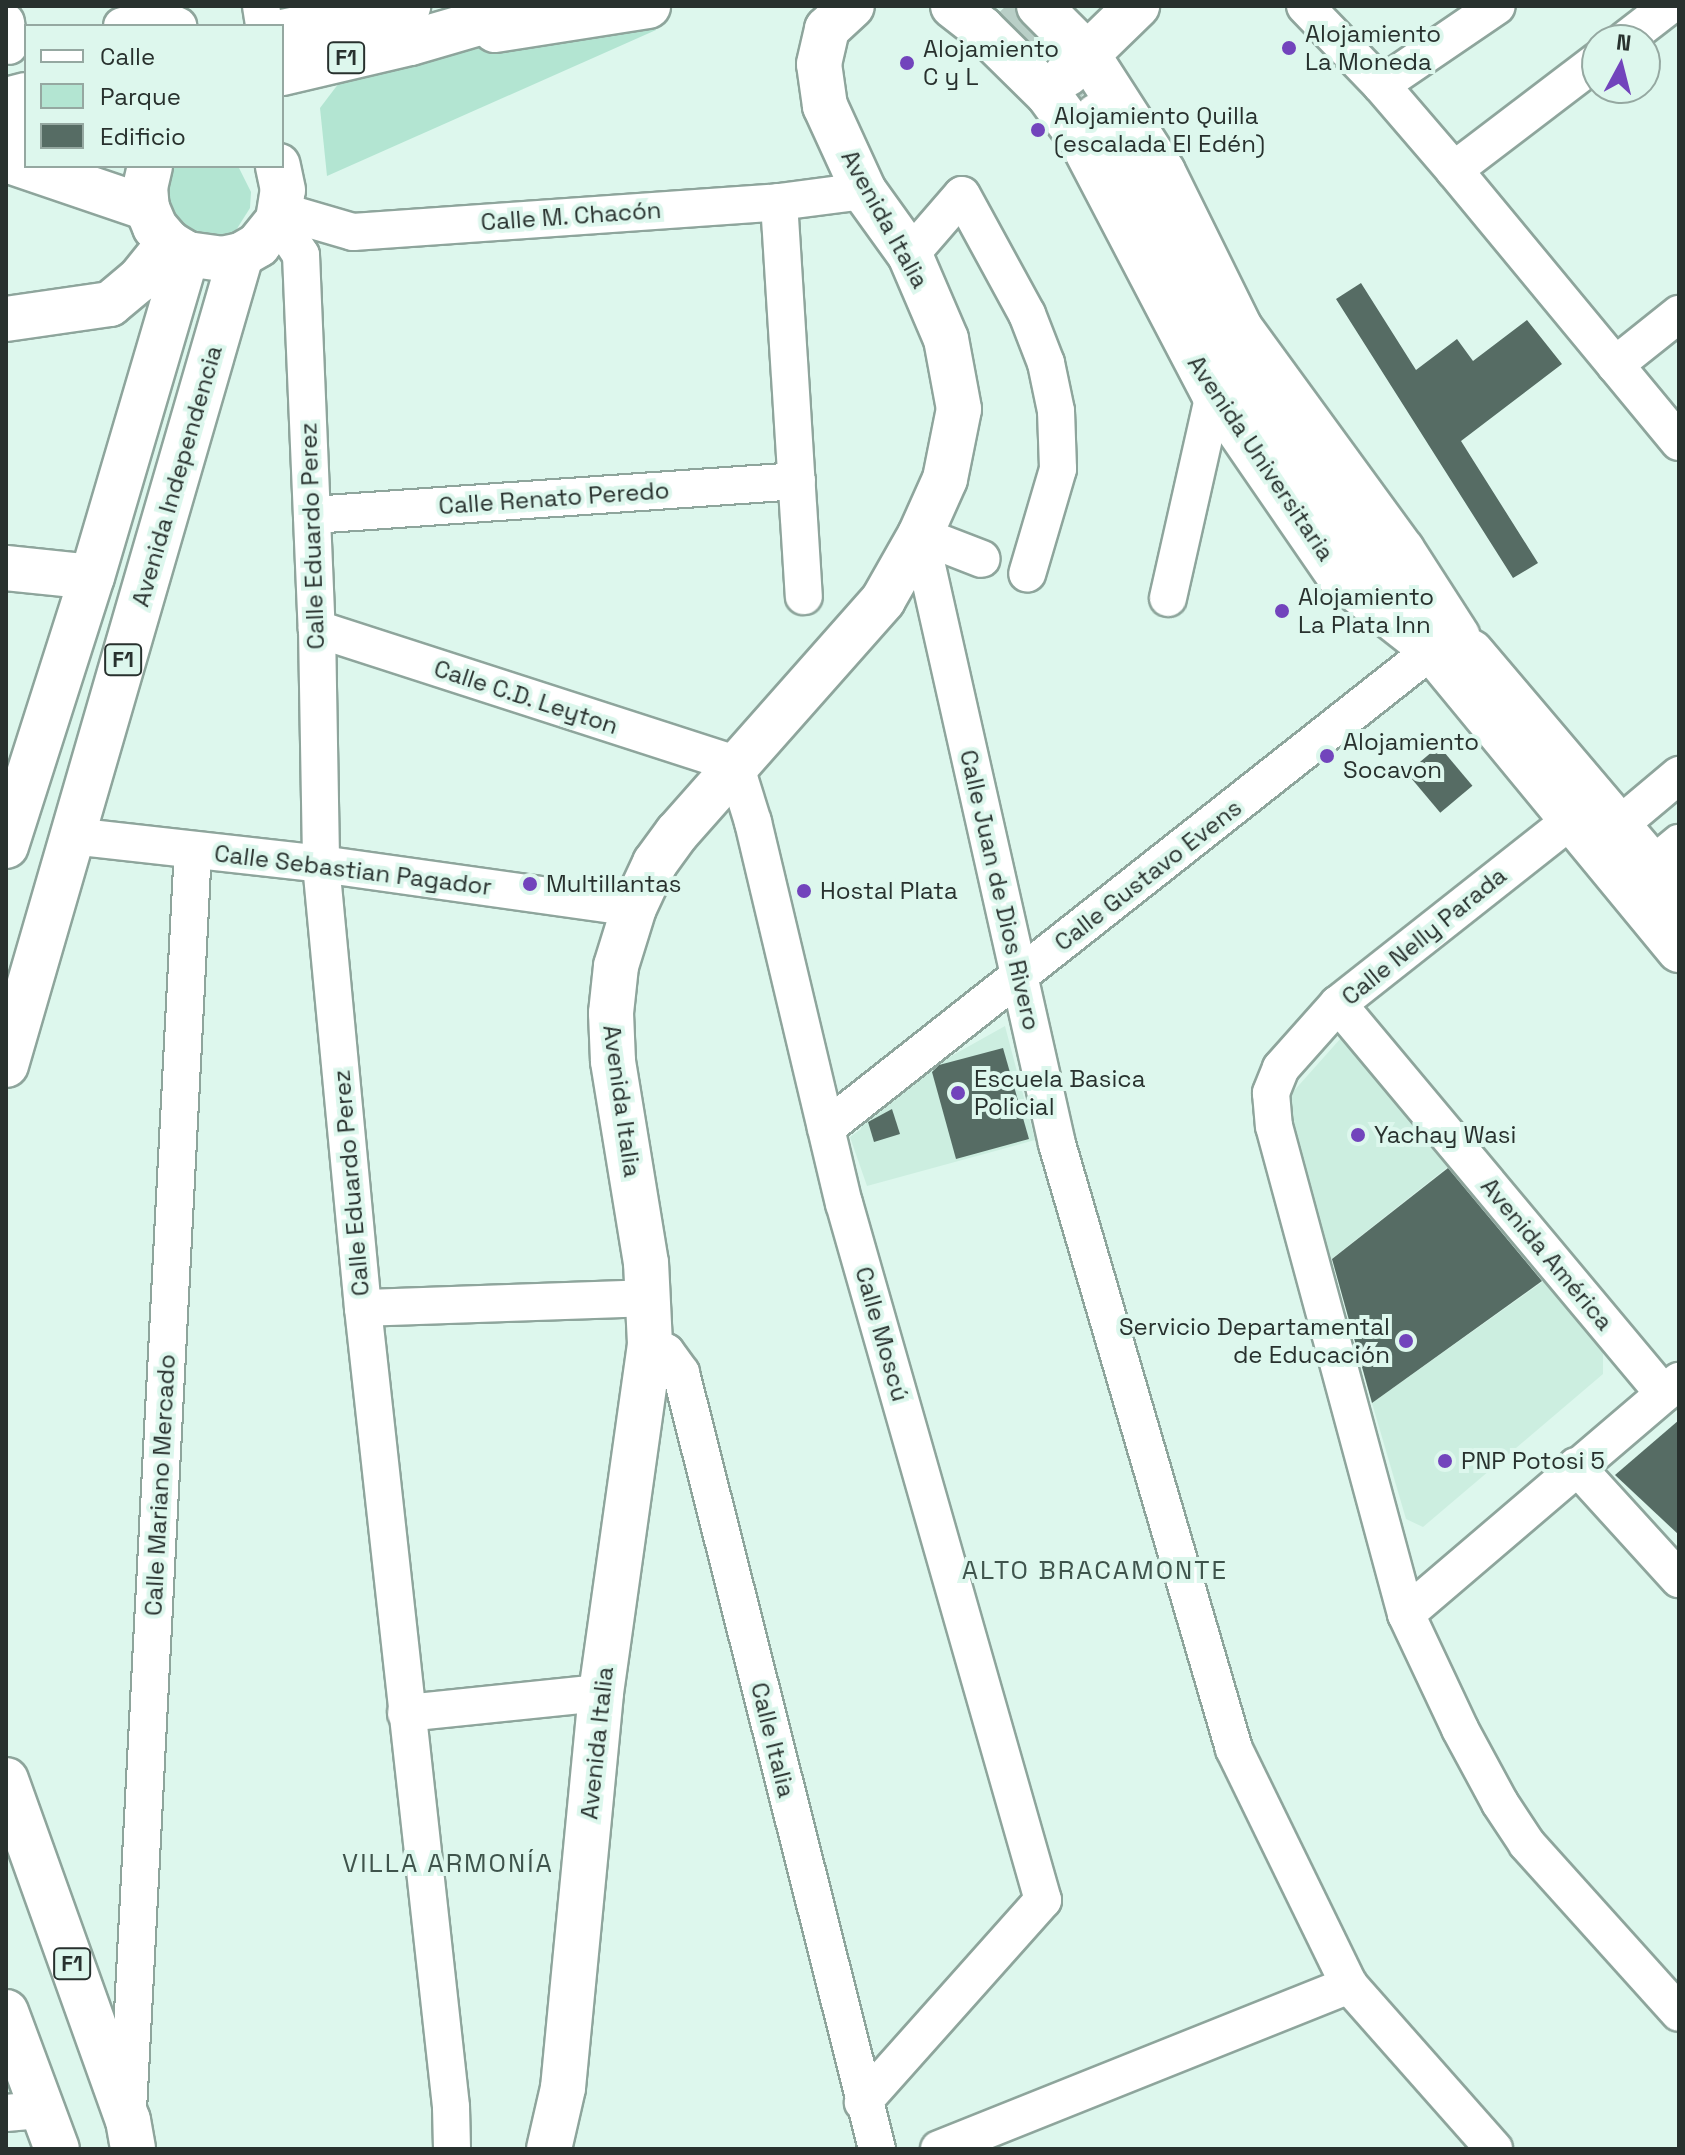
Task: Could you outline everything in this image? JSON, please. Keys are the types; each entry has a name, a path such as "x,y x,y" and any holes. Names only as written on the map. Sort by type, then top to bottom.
{"main road":[{"path":"409,25 537,6"},
{"path":"284,32 648,6"},
{"name":"Avenida Universitaria","path":"953,6 982,29 1048,94 1080,138 1214,394 1339,576 1445,644"},
{"name":"Avenida Universitaria","path":"1039,6 1087,54 1163,172 1240,328 1402,550 1445,644 1595,823 1659,873 1679,950"},
{"path":"1048,94 1137,6"},
{"name":"Avenida Italia","path":"549,2149 563,2088 601,1693 650,1344 647,1280 613,1061 611,1013 616,966 634,908 655,863 735,764 883,600 920,535 945,479 959,409 946,339 910,255 864,191 825,106 819,64 834,14"},
{"name":"F1","path":"284,72 409,25"},
{"path":"1097,116 1225,357 1379,568 1445,644"},
{"path":"28,168 163,218 222,259 241,255 258,245 279,215 283,190 278,168"},
{"path":"6,319 110,304 139,280 163,218"},
{"name":"F1","path":"6,846 92,577 163,218"},
{"name":"Avenida Independencia","path":"6,1065 241,255"},
{"path":"6,568 92,577"},
{"name":"F1","path":"6,1780 130,2134"},
{"path":"6,2012 35,2124"}],"street":[{"path":"1305,6 1381,85 1679,441"},
{"path":"1381,85 1497,6"},
{"path":"1646,24 1669,6"},
{"path":"134,24 163,19 174,24"},
{"path":"1454,170 1581,73"},
{"name":"Calle M. Chacón","path":"279,215 353,232 779,202 864,191"},
{"path":"910,255 962,195 1027,314 1046,363 1056,411 1058,469 1027,574"},
{"path":"779,202 804,596"},
{"name":"Calle Eduardo Perez","path":"279,215 301,255 317,629 321,864 363,1308 451,2107 452,2149"},
{"path":"1615,365 1679,314"},
{"path":"1168,598 1214,394"},
{"name":"Calle Renato Peredo","path":"312,515 797,481"},
{"path":"920,535 982,559"},
{"name":"Calle Juan de Dios Rivero","path":"920,535 1057,1144 1234,1749 1349,1985 1481,2144"},
{"name":"Calle C.D. Leyton","path":"317,629 735,764"},
{"name":"Calle Gustavo Evens","path":"826,1128 1445,644"},
{"name":"Calle Moscú","path":"735,764 753,822 826,1128 1043,1900 863,2102"},
{"name":"Calle Nelly Parada","path":"1406,1614 1274,1126 1271,1093 1281,1068 1338,1004 1595,823 1679,775"},
{"name":"Calle Sebastian Pagador","path":"72,836 321,864 634,908"},
{"name":"Calle Mariano Mercado","path":"130,2134 193,850"},
{"name":"Avenida América","path":"1338,1004 1672,1387"},
{"path":"363,1308 647,1280"},
{"name":"Calle Italia","path":"650,1344 666,1352 681,1373 877,2149"},
{"path":"1672,1387 1406,1614 1467,1741 1500,1803 1527,1844 1679,2013"},
{"path":"1576,1466 1679,1579"},
{"path":"406,1713 601,1693"},
{"path":"939,2149 1349,1985"}],"shaded area":[{"name":"Escuela Basica Policial","path":"1005,1026 1035,1140 867,1186 850,1137 861,1129 858,1118 930,1068"},
{"name":"Yachay Wasi","path":"1341,1038 1449,1166 1330,1260 1283,1103"},
{"name":"PNP Potosi 5","path":"1545,1280 1603,1349 1603,1374 1423,1527 1406,1519 1372,1403"}],"green space":[{"path":"654,14 656,30 327,176 320,108 345,75"},
{"path":"167,168 239,168 251,192 250,208 233,235 219,244 172,236 158,180"}],"building":[{"path":"1361,283 1416,370 1457,339 1473,361 1527,320 1562,364 1461,441 1538,563 1513,578 1336,299"},
{"path":"1439,746 1472,786 1440,813 1407,773"},
{"path":"1003,1048 1029,1139 956,1159 932,1072 939,1065"},
{"path":"892,1109 900,1134 874,1142 868,1122"},
{"name":"Servicio Departamental de Educación","path":"1448,1168 1542,1281 1372,1403 1332,1259"},
{"path":"1679,1420 1679,1535 1615,1475"}],"tunnel":[{"path":"1006,6 1056,60 1097,116"}],"place":[{"name":"Alojamiento La Moneda","path":"1289,48"},
{"name":"Alojamiento C y L","path":"907,63"},
{"name":"Alojamiento Quilla (escalada El Edén)","path":"1038,130"},
{"name":"Alojamiento La Plata Inn","path":"1282,611"},
{"name":"Alojamiento Socavon","path":"1327,756"},
{"name":"Multillantas","path":"530,884"},
{"name":"Hostal Plata","path":"804,891"},
{"name":"Escuela Basica Policial","path":"958,1093"},
{"name":"Yachay Wasi","path":"1358,1135"},
{"name":"Servicio Departamental de Educación","path":"1406,1341"},
{"name":"PNP Potosi 5","path":"1445,1461"}],"district":[{"name":"ALTO BRACAMONTE","path":"1095,1571"},
{"name":"VILLA ARMONÍA","path":"448,1864"}]}
